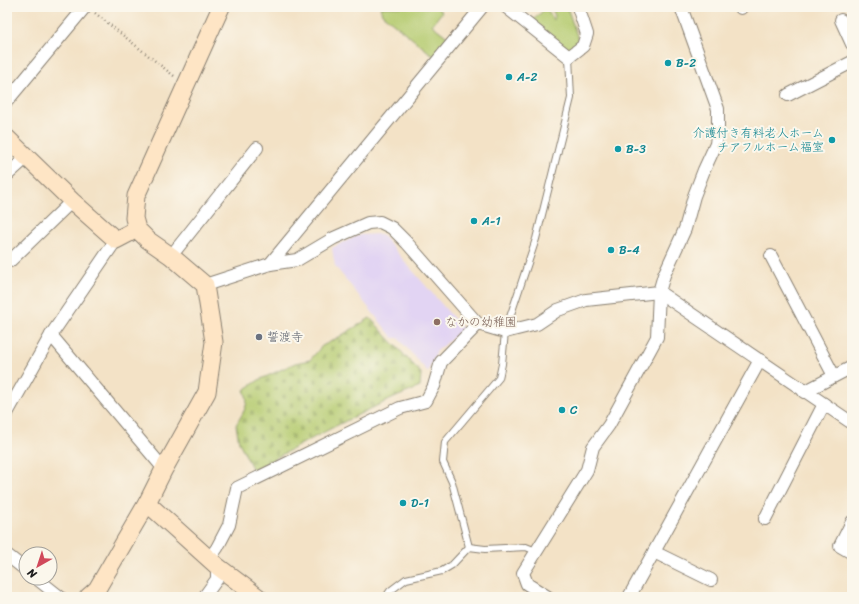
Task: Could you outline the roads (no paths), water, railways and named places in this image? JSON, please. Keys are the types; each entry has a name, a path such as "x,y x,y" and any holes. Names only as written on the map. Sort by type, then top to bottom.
{"street":[{"path":"88,597 97,589 147,503 164,469 207,392 214,342 205,285 137,230 134,218 136,196 221,7"},
{"path":"270,264 482,7"},
{"path":"506,7 569,57 583,46 587,34 578,7"},
{"path":"548,597 527,584 523,573 587,470 593,447 610,425 657,337 659,292 664,275 685,229 694,196 716,144 718,109 680,7"},
{"path":"7,101 89,9"},
{"path":"841,20 852,44"},
{"path":"788,95 852,62"},
{"path":"7,138 72,201 116,240"},
{"path":"171,256 257,148"},
{"path":"7,175 27,157"},
{"path":"10,261 72,201"},
{"path":"205,285 270,264 297,260 334,238 368,222 380,222 392,228 407,243 478,324 505,332 537,324 558,310 586,300 659,292 760,360 804,392 852,423"},
{"path":"7,413 51,335 116,240 137,230"},
{"path":"771,256 834,376"},
{"path":"204,597 216,580 213,562 217,548 230,525 237,488 400,408 426,401 434,386 441,362 478,324"},
{"path":"51,335 164,469"},
{"path":"633,596 654,552 760,360"},
{"path":"804,392 852,367"},
{"path":"765,519 824,404"},
{"path":"147,503 213,562 258,597"},
{"path":"852,522 840,546 852,553"},
{"path":"654,552 711,580"},
{"path":"7,555 18,564"},
{"path":"46,586 60,597"}],"lane":[{"path":"469,547 452,482 443,462 445,442 499,378 505,332 536,239 571,98 569,57"},
{"path":"469,547 485,549 526,547 536,551"},
{"path":"386,597 390,591 406,579 442,571 452,565 469,547"}],"place":[{"name":"B-2","path":"668,63"},
{"name":"A-2","path":"509,77"},
{"name":"介護付き有料老人ホーム チアフルホーム福室","path":"832,140"},
{"name":"B-3","path":"618,149"},
{"name":"A-1","path":"474,221"},
{"name":"B-4","path":"611,250"},
{"name":"なかの幼稚園","path":"437,322"},
{"name":"誓渡寺","path":"259,337"},
{"name":"C","path":"562,410"},
{"name":"D-1","path":"403,503"}]}
